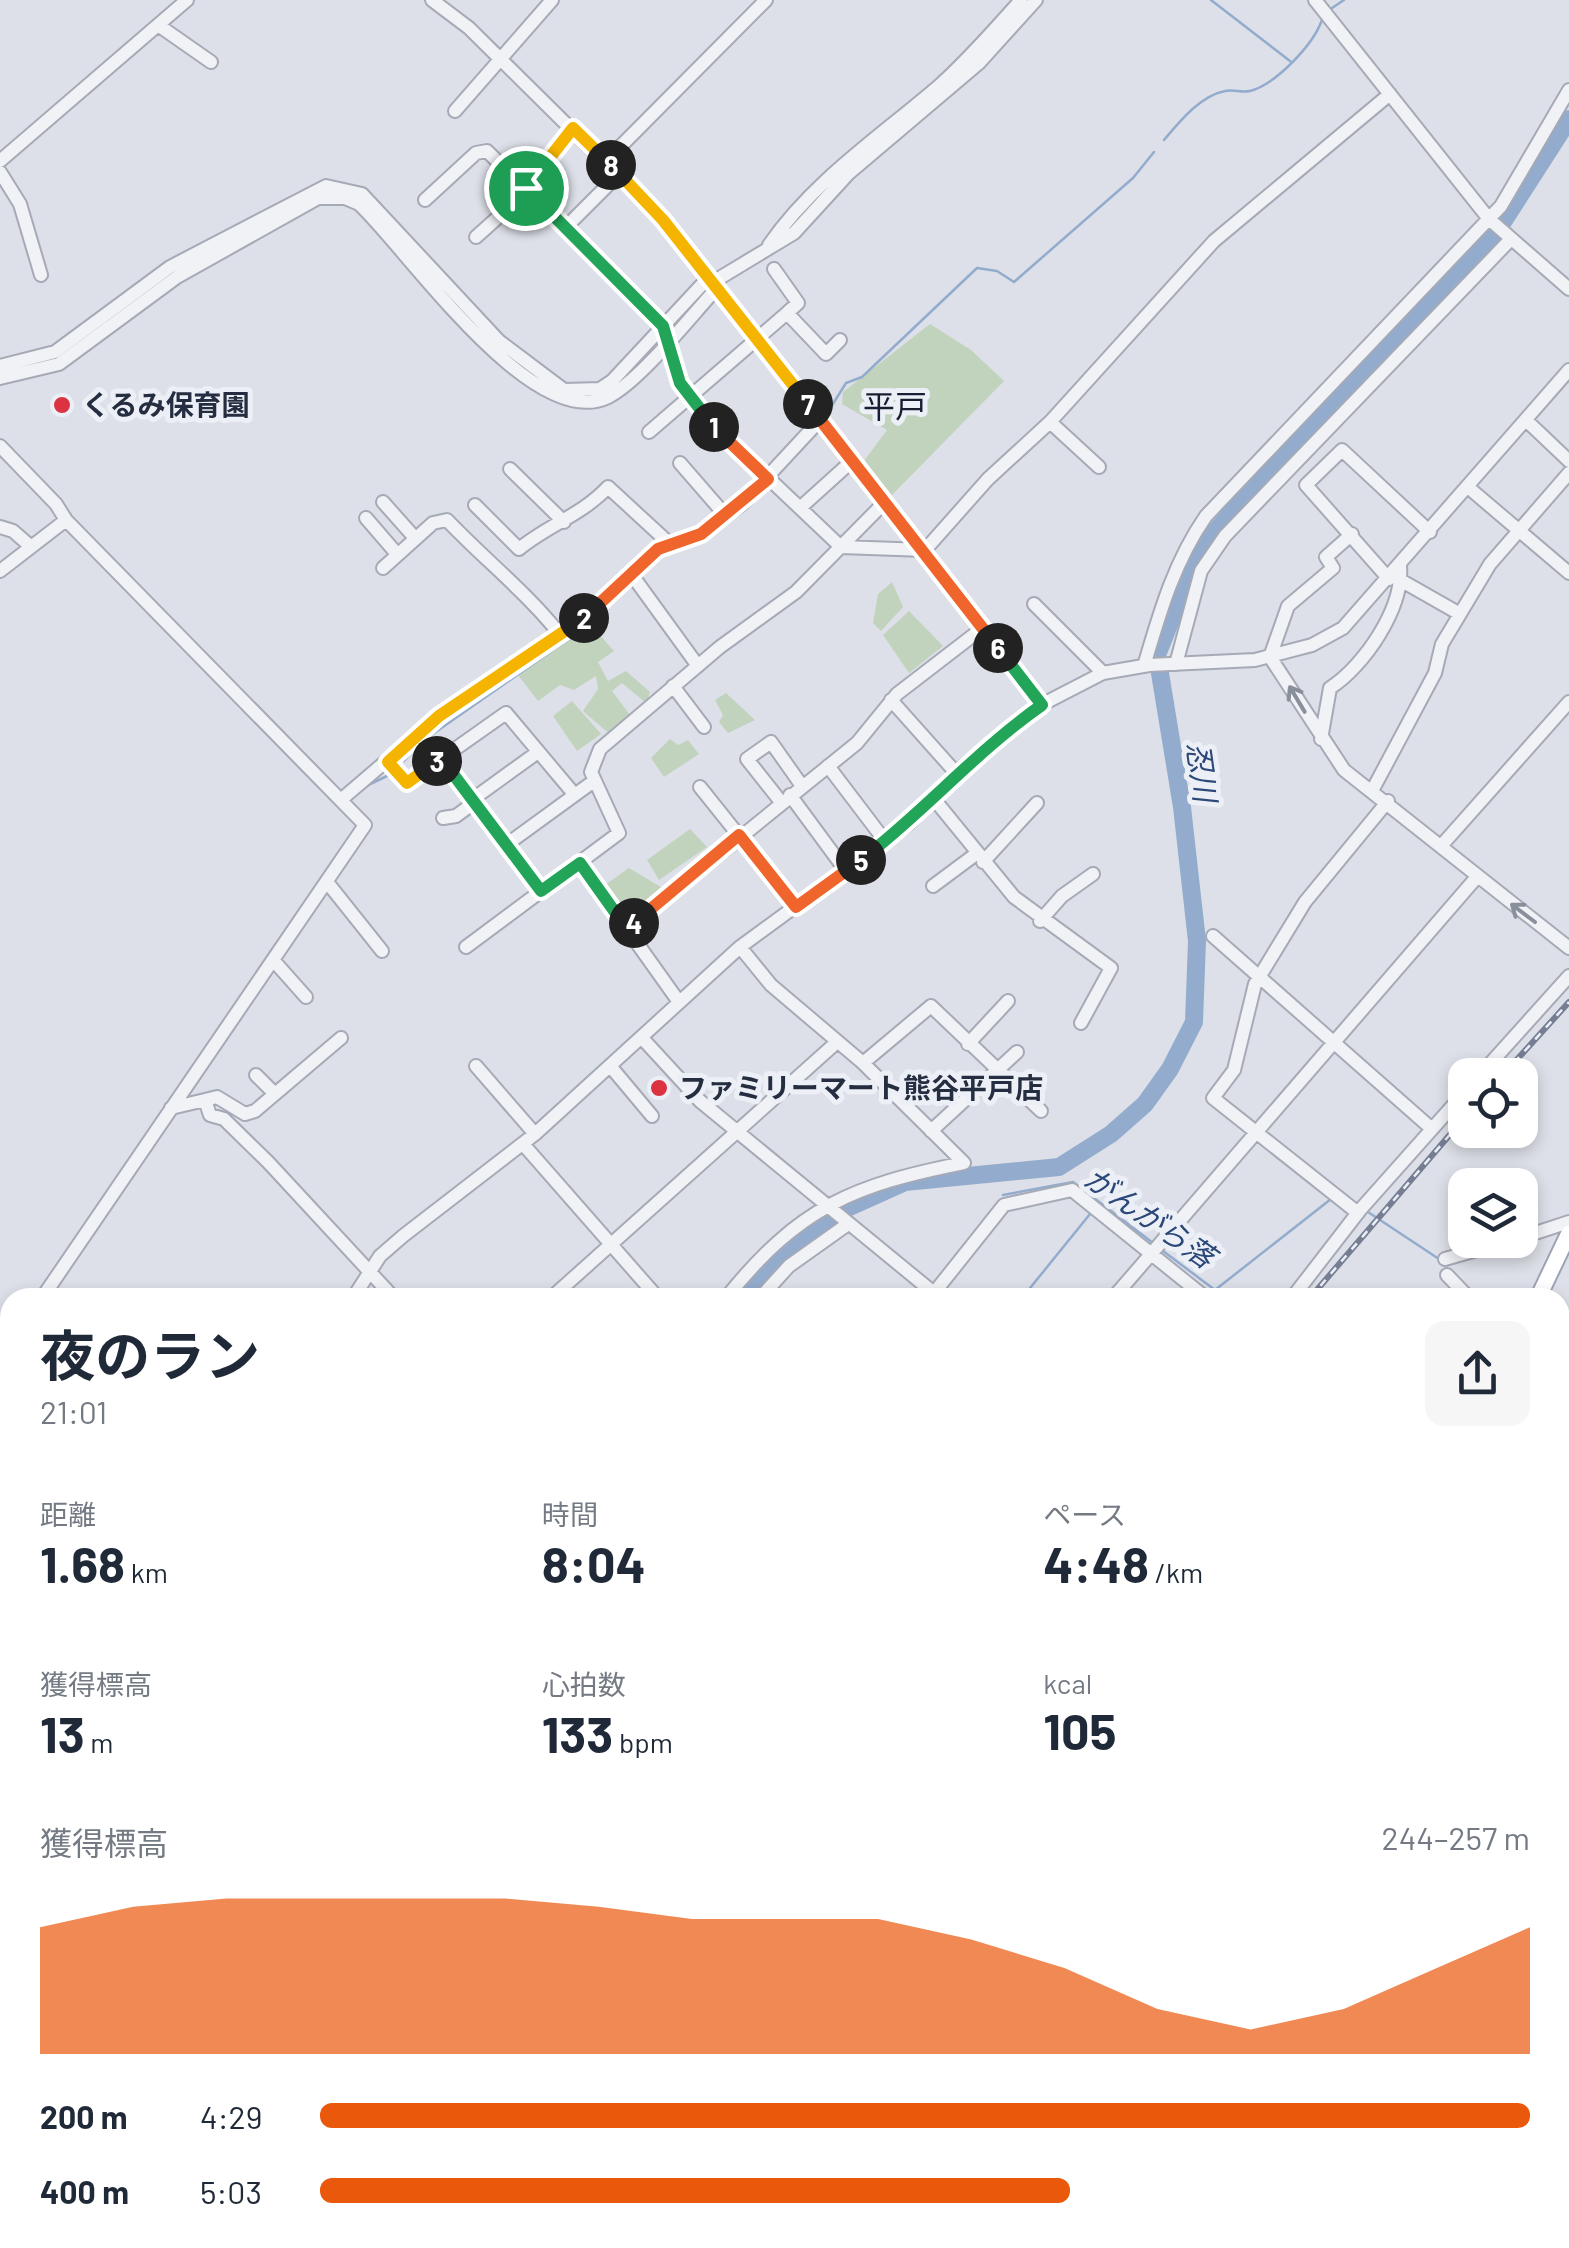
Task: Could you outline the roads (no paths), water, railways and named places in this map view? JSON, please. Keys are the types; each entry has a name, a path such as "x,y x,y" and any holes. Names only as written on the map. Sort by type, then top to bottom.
{"main road":[{"path":"1542,1288 1568,1231"}],"street":[{"path":"0,161 187,0"},
{"path":"432,0 469,28 607,160 713,282 1042,705"},
{"path":"455,110 552,0"},
{"path":"607,160 766,0"},
{"path":"975,59 1021,0"},
{"path":"0,366 55,352 170,267 309,191 326,186 362,194 499,341 564,390 600,388 713,282 767,249 784,224 840,167 975,59 1036,0"},
{"path":"1323,9 1489,220 1569,289"},
{"path":"158,25 211,62"},
{"path":"1158,665 1167,588 1187,542 1206,516 1489,220 1524,172 1569,90"},
{"path":"925,550 988,479 1050,422 1214,241 1390,94"},
{"path":"476,237 526,188 573,128"},
{"path":"425,200 476,153 487,151 663,326 680,383 690,398 841,547 925,550"},
{"path":"0,172 20,204 41,275"},
{"path":"564,230 619,174"},
{"path":"0,378 59,364 177,277 318,198 358,204 491,349 557,399 578,404 606,398 666,342 713,282"},
{"path":"1158,665 1201,571 1224,536 1511,239"},
{"path":"649,432 798,302 774,270"},
{"path":"788,313 826,354 840,340"},
{"path":"1321,739 1330,688 1349,676 1372,643 1400,566 1569,370"},
{"path":"343,798 439,716 584,618 658,549 701,534 726,516 768,479 820,420"},
{"path":"1526,420 1569,461"},
{"path":"1050,422 1099,467"},
{"path":"0,446 56,504 66,520 343,798 364,824 49,1288"},
{"path":"1430,532 1342,450 1306,485 1395,580 1460,614"},
{"path":"800,508 852,461"},
{"path":"680,463 726,516"},
{"path":"510,468 564,522"},
{"path":"1373,789 1436,674 1442,644 1460,614 1519,527 1569,473"},
{"path":"475,505 519,548 589,507 608,487 671,544"},
{"path":"1469,488 1569,572"},
{"path":"383,502 415,538"},
{"path":"466,947 619,833 594,781 592,772 600,749 698,666 796,592 885,502"},
{"path":"366,518 396,554"},
{"path":"0,571 66,520"},
{"path":"383,568 433,523 447,520 498,575 536,605 558,632"},
{"path":"0,527 13,531 30,545"},
{"path":"1270,657 1288,606 1333,568 1326,556 1352,534"},
{"path":"632,575 698,666"},
{"path":"359,1288 367,1273 403,1236 536,1134 740,947 885,842 934,800 957,774 1042,705 1103,673 1270,657 1312,645 1343,628 1395,580"},
{"path":"1034,604 1103,673"},
{"path":"627,929 857,743 891,700 984,627"},
{"path":"1270,657 1344,770 1373,789 1476,878 1569,948"},
{"path":"674,686 704,727"},
{"path":"891,700 957,774"},
{"path":"1440,846 1569,702"},
{"path":"388,762 407,783 506,713 574,794"},
{"path":"443,818 456,816 538,752"},
{"path":"441,758 541,891"},
{"path":"828,766 885,842"},
{"path":"506,844 594,781"},
{"path":"700,788 796,907"},
{"path":"791,794 846,871"},
{"path":"934,800 979,858 1040,920 1111,968 1081,1023"},
{"path":"1361,1209 1336,1195 1213,1098 1234,1070 1260,978 1305,902 1388,802"},
{"path":"933,886 979,858 1037,804"},
{"path":"580,863 679,1002"},
{"path":"1040,920 1062,896 1092,874"},
{"path":"1122,1288 1476,878"},
{"path":"327,882 382,951"},
{"path":"1213,936 1432,1129"},
{"path":"735,1288 777,1244 826,1206 869,1184 964,1163 862,1063 771,984 740,947"},
{"path":"274,961 306,996"},
{"path":"1495,1058 1569,976"},
{"path":"968,1044 1008,1001"},
{"path":"862,1063 930,1006 1041,1111"},
{"path":"171,1108 217,1097 245,1114 341,1038"},
{"path":"642,1038 700,1101 925,1288"},
{"path":"563,1288 837,1042"},
{"path":"931,1131 1017,1052"},
{"path":"476,1066 536,1134"},
{"path":"611,1067 652,1116"},
{"path":"256,1075 274,1094"},
{"path":"205,1100 210,1115 224,1119 268,1162 383,1288"},
{"path":"1300,1288 1361,1209 1448,1111"},
{"path":"524,1144 649,1288"},
{"path":"941,1288 1004,1205 1072,1190 1154,1248 1196,1288"},
{"path":"769,1288 789,1266 846,1222"},
{"path":"1538,1235 1568,1231"},
{"path":"1444,1259 1448,1258"},
{"path":"1446,1275 1459,1288"}],"waterway":[{"path":"1211,0 1290,61"},
{"path":"1329,10 1344,0"},
{"path":"1164,140 1207,98 1225,91 1250,91 1282,72 1302,52 1322,20"},
{"name":"忍川","path":"752,1288 768,1269 845,1209 905,1182 1059,1167 1111,1134 1145,1104 1170,1069 1194,1022 1197,941 1182,807 1157,655 1190,573 1207,541 1292,444 1492,239 1569,119"},
{"path":"826,415 846,383 862,377 977,268 997,271 1014,282 1133,178 1154,152"},
{"path":"808,208 823,192"},
{"path":"614,599 631,585"},
{"path":"404,761 420,743 593,622 597,614"},
{"path":"364,787 389,775"},
{"name":"がんがら落","path":"1003,1195 1073,1182 1153,1243"},
{"name":"がんがら落","path":"1218,1288 1331,1199"},
{"name":"がんがら落","path":"1365,1210 1445,1263"},
{"path":"1030,1288 1090,1214"},
{"name":"がんがら落","path":"1163,1251 1212,1288"}],"railway":[{"path":"1518,1058 1569,1002"},
{"path":"1319,1288 1448,1137"}],"place":[{"name":"くるみ保育園","path":"62,405"},
{"name":"ファミリーマート熊谷平戸店","path":"659,1088"}],"district":[{"name":"平戸","path":"895,407"}]}
